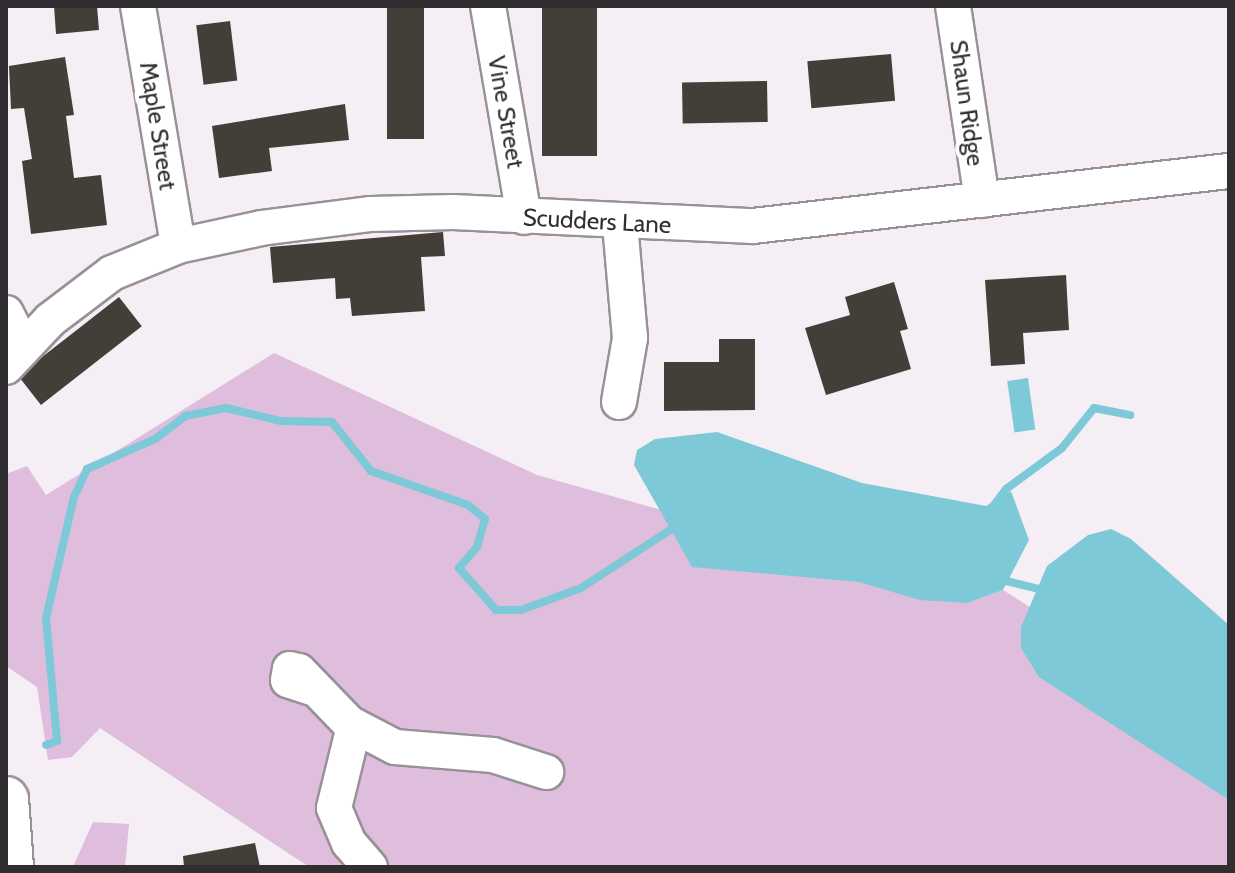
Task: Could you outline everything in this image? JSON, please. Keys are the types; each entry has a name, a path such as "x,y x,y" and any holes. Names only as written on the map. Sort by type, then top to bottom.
{"main road":[{"path":"6,799 11,867"}],"street":[{"name":"Maple Street","path":"138,6 178,246"},
{"name":"Vine Street","path":"488,6 524,217"},
{"name":"Shaun Ridge","path":"953,6 982,200"},
{"name":"Scudders Lane","path":"14,357 112,273 178,246 371,214 753,226 1229,171"},
{"path":"619,402 630,338 620,224"},
{"path":"6,313 14,357"},
{"path":"312,688 354,726 415,753 493,755 546,772"},
{"path":"354,726 334,808 349,843 370,867"}],"shaded area":[{"path":"274,353 537,475 978,599 1003,590 1030,607 1027,613 1229,654 1229,867 309,867 100,728 72,757 48,760 37,687 6,666 6,474 27,466 46,495"},
{"path":"93,822 129,824 125,867 73,867"}],"water":[{"path":"1028,378 1035,429 1014,432 1007,381"},
{"path":"717,432 862,483 986,506 1011,491 1029,540 1003,590 967,603 920,600 859,582 692,567 634,465 637,450 655,439"},
{"path":"1111,529 1131,539 1229,625 1229,800 1039,677 1021,648 1021,627 1047,566 1088,535"}],"building":[{"path":"54,6 97,6 99,30 56,34"},
{"path":"387,6 424,6 424,139 387,139"},
{"path":"542,6 597,6 597,156 542,156"},
{"path":"230,21 237,81 204,85 196,25"},
{"path":"891,54 895,101 811,108 807,61"},
{"path":"65,57 74,115 66,116 74,178 101,175 107,225 31,234 22,161 32,159 24,108 11,109 9,66"},
{"path":"767,81 768,122 683,123 682,82"},
{"path":"345,104 349,140 269,148 272,171 219,178 212,126"},
{"path":"443,232 445,256 421,257 425,311 352,316 350,298 336,299 335,278 273,283 270,247"},
{"path":"1066,275 1069,330 1023,333 1025,364 991,366 985,280"},
{"path":"894,282 908,329 900,331 911,369 826,395 805,328 850,315 845,297"},
{"path":"119,297 142,326 41,405 18,376"},
{"path":"719,339 755,339 755,410 664,411 664,362 719,362"},
{"path":"255,843 260,867 184,867 183,856"}],"waterway":[{"path":"46,745 57,741 46,618 74,497 87,469 155,439 185,416 226,408 281,421 332,422 371,471 468,505 485,519 477,547 459,568 496,610 521,610 581,588 676,526"},
{"path":"991,509 1006,489 1062,448 1094,408 1130,415"},
{"path":"998,579 1047,591"}]}
